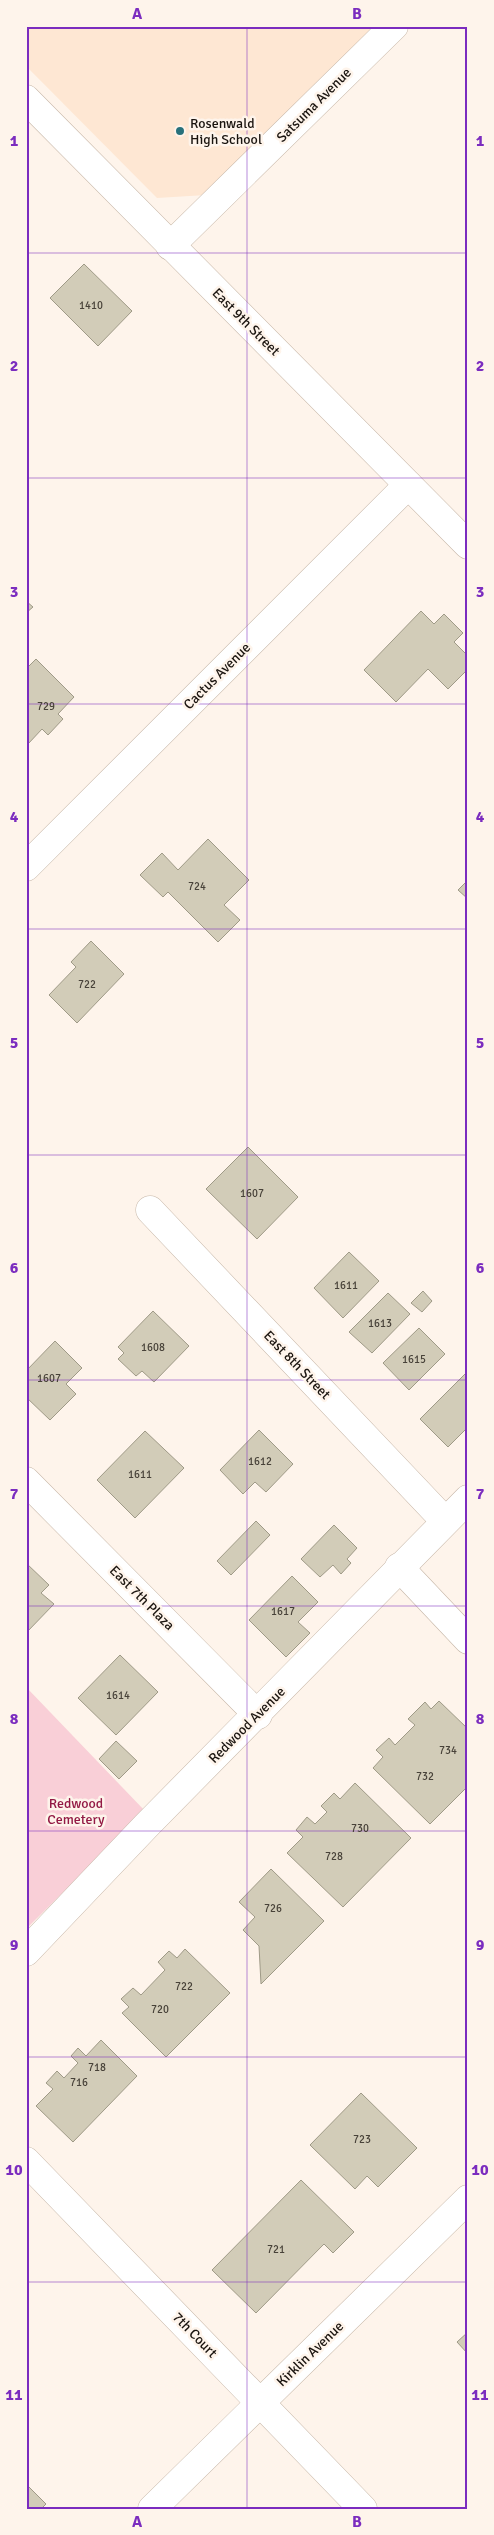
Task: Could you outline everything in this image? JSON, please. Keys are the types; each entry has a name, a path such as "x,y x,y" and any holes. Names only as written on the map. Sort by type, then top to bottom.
{"street":[{"name":"Satsuma Avenue","path":"170,246 394,26"},
{"name":"East 9th Street","path":"26,99 468,545"},
{"name":"Cactus Avenue","path":"26,867 408,484"},
{"name":"East 8th Street","path":"150,1210 445,1521"},
{"name":"East 7th Plaza","path":"26,1481 258,1715"},
{"name":"Redwood Avenue","path":"26,1952 146,1826 258,1715 399,1567 468,1499"},
{"path":"399,1567 468,1640"},
{"name":"7th Court","path":"26,2160 363,2509"},
{"name":"Kirklin Avenue","path":"152,2509 468,2199"}],"shaded area":[{"name":"Rosenwald High School","path":"26,26 374,26 206,195 157,198 26,66"}],"green space":[{"name":"Redwood Cemetery","path":"26,1687 145,1811 26,1929"}],"building":[{"path":"84,264 132,311 98,346 50,298"},
{"path":"26,601 33,607 26,613"},
{"path":"421,611 434,624 444,614 463,633 454,642 468,656 468,669 448,689 428,669 396,702 364,670"},
{"path":"36,659 74,697 58,714 63,719 48,735 42,729 28,744 26,743 26,669"},
{"path":"208,839 249,880 224,905 240,920 218,942 168,892 163,897 140,875 162,853 178,870"},
{"path":"468,880 468,899 458,890"},
{"path":"91,941 124,974 77,1023 49,995 76,967 71,962"},
{"path":"248,1147 298,1197 257,1239 206,1189"},
{"path":"349,1252 379,1281 343,1318 314,1288"},
{"path":"423,1291 432,1301 422,1312 411,1303"},
{"path":"388,1293 410,1314 372,1353 349,1332"},
{"path":"153,1311 189,1346 154,1382 142,1371 136,1376 118,1359 124,1353 118,1347"},
{"path":"419,1328 445,1354 409,1390 383,1363"},
{"path":"55,1341 82,1368 66,1384 76,1394 50,1420 26,1397 26,1371"},
{"path":"468,1371 468,1427 448,1447 420,1419"},
{"path":"259,1430 293,1464 266,1492 255,1482 243,1494 220,1470"},
{"path":"145,1431 184,1468 135,1518 97,1480"},
{"path":"256,1521 270,1535 231,1575 217,1561"},
{"path":"334,1525 357,1548 347,1559 351,1563 341,1574 333,1565 320,1577 301,1559"},
{"path":"26,1563 49,1585 41,1593 54,1604 26,1633"},
{"path":"292,1576 318,1602 298,1622 310,1633 286,1657 249,1620"},
{"path":"120,1655 158,1692 116,1735 78,1698"},
{"path":"439,1701 468,1729 468,1786 430,1824 373,1768 383,1757 376,1750 389,1738 395,1745 415,1725 408,1719 425,1702 431,1709"},
{"path":"116,1741 137,1761 119,1779 99,1759"},
{"path":"355,1783 411,1838 343,1907 287,1853 303,1837 296,1830 307,1817 315,1824 327,1812 321,1806 334,1793 340,1799"},
{"path":"271,1869 324,1921 261,1984 259,1946 243,1930 255,1917 239,1902"},
{"path":"185,1949 230,1993 166,2057 122,2013 129,2007 121,1999 133,1988 141,1995 165,1970 158,1962 169,1951 177,1958"},
{"path":"101,2040 137,2076 73,2142 36,2106 53,2089 46,2083 57,2071 64,2078 78,2063 71,2056 78,2048 86,2056"},
{"path":"361,2093 417,2148 378,2187 367,2176 355,2189 310,2145"},
{"path":"301,2180 354,2232 333,2253 324,2244 256,2313 212,2270"},
{"path":"468,2332 468,2354 457,2342"},
{"path":"26,2484 46,2504 41,2509 26,2509"}],"place":[{"name":"Rosenwald High School","path":"180,131"}]}
